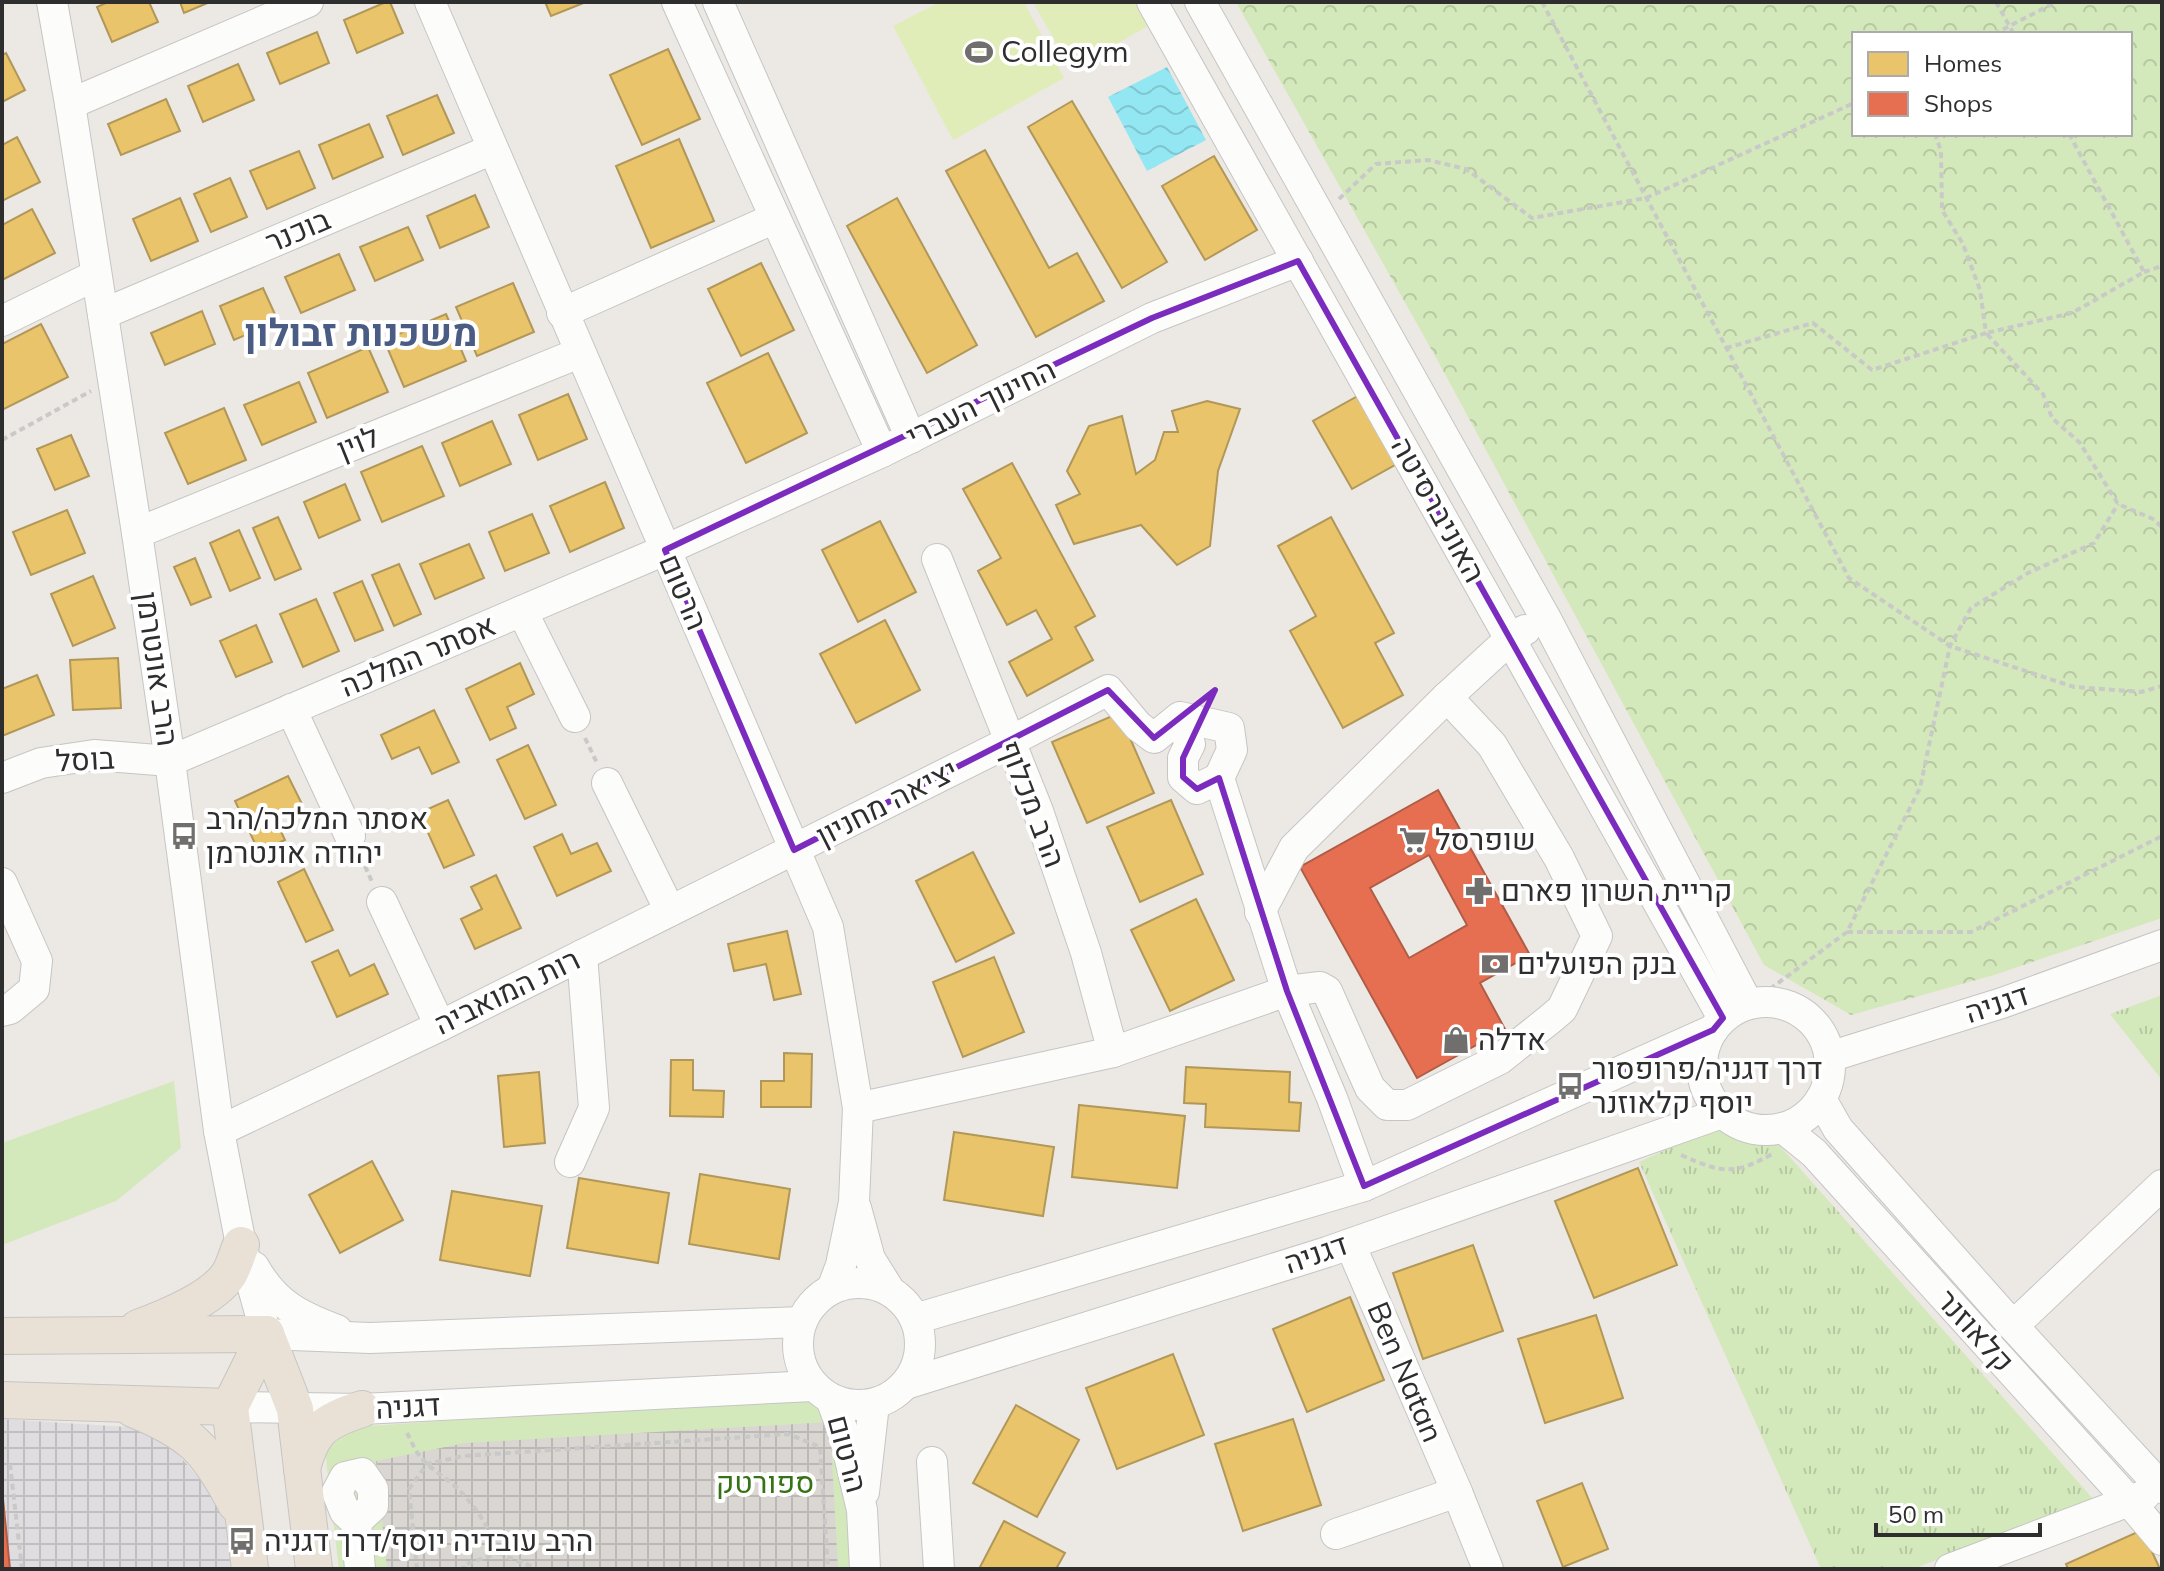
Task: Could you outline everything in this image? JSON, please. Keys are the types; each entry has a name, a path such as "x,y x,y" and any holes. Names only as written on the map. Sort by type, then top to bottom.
{"main road":[{"path":"118,1335 173,1315 216,1288 229,1274 241,1245"},
{"path":"2,1336 266,1334"},
{"path":"250,1569 230,1407 266,1334"},
{"path":"266,1334 295,1409 314,1569"},
{"name":"דגניה","path":"2,1400 230,1407"},
{"path":"117,1403 187,1435 211,1459 245,1520"},
{"path":"302,1469 307,1449 325,1424 342,1415 378,1408"}],"street":[{"name":"הרב אונטרמן","path":"52,2 137,533 219,1131 241,1245 266,1334"},
{"path":"70,104 308,2"},
{"name":"הרטום","path":"430,2 828,927 858,1108 854,1202 841,1265 832,1289"},
{"path":"677,2 882,452"},
{"path":"718,2 911,438"},
{"name":"האוניברסיטה","path":"1152,2 1510,639 1728,1017"},
{"name":"האוניברסיטה","path":"1200,2 1545,617 1728,1017"},
{"name":"בוכנר","path":"103,314 493,149"},
{"path":"562,313 775,218"},
{"name":"החינוך העברי","path":"665,550 882,452 1152,318 1298,261"},
{"path":"2,321 96,275"},
{"name":"לוין","path":"137,533 579,353"},
{"name":"אסתר המלכה","path":"170,761 665,550"},
{"name":"הרב מכלוף","path":"937,559 1038,811 1086,953 1113,1052"},
{"path":"522,611 575,717"},
{"path":"1260,912 1294,848 1510,639 1545,617"},
{"name":"יציאה מחניון","path":"794,850 1108,690 1138,726 1154,738 1180,717"},
{"path":"858,1108 1113,1052 1287,991 1320,987 1327,991 1370,1088 1387,1105 1407,1105 1500,1059 1562,1009 1597,936 1559,858 1492,745 1447,697"},
{"path":"291,709 350,836"},
{"path":"1180,717 1229,728 1232,750 1219,778 1197,789 1183,777 1183,758 1190,744 1180,717"},
{"name":"בוסל","path":"2,778 41,763 94,755 170,761"},
{"path":"1219,778 1287,991 1332,1098 1364,1186"},
{"path":"607,783 670,911"},
{"name":"רות המואביה","path":"219,1131 440,1026 794,850"},
{"path":"2,883 37,961 34,989 10,1009 2,1011"},
{"path":"382,902 440,1026"},
{"name":"דגניה","path":"1829,1057 2002,1003 2162,945"},
{"path":"570,1162 594,1108 582,955"},
{"path":"1768,1002 1790,1007 1809,1018 1822,1036 1829,1057 1829,1078 1821,1099 1803,1119 1783,1128 1762,1130 1740,1125 1722,1113 1708,1094 1702,1073 1704,1050 1728,1017 1768,1002"},
{"name":"דגניה","path":"915,1319 1364,1186 1728,1017"},
{"name":"קלאוזנר","path":"1821,1099 1838,1129 2162,1488"},
{"name":"דגניה","path":"906,1384 1327,1252 1722,1113"},
{"name":"קלאוזנר","path":"1783,1128 1814,1153 2162,1540"},
{"path":"2013,1326 2162,1185"},
{"name":"הרטום","path":"854,1202 870,1259 890,1291"},
{"path":"241,1245 262,1281 301,1316 337,1330 370,1338"},
{"name":"Ben Natan","path":"1353,1251 1488,1569"},
{"path":"861,1282 890,1291 906,1305 915,1319 921,1342 917,1364 906,1384 897,1393 874,1404 860,1406 845,1404 822,1392 805,1374 798,1348 801,1322 809,1308 819,1297 846,1284 861,1282"},
{"path":"266,1334 370,1338 801,1322"},
{"name":"הרטום","path":"822,1392 844,1434 862,1510"},
{"name":"דגניה","path":"230,1407 378,1408 822,1392"},
{"name":"הרטום","path":"865,1569 862,1510 874,1404"},
{"path":"932,1462 939,1569"},
{"path":"1950,1569 2162,1488"},
{"path":"1336,1534 1457,1492"},
{"path":"356,1522 360,1569"}],"path":[{"path":"1542,2 1849,578 1950,646 2074,687 2141,692 2162,686"},
{"path":"1996,2 2013,32"},
{"path":"1998,32 2056,2"},
{"path":"1321,216 1376,164 1428,160 1466,169 1532,218 1646,198 1852,104"},
{"path":"1936,136 1941,151 1942,210 1963,244 1980,290 1986,333 2043,394 2052,418 2080,443 2118,504 2153,519 2162,527"},
{"path":"2070,136 2144,272"},
{"path":"1726,348 1813,323 1872,370 1986,333 2072,313 2144,272 2162,266"},
{"path":"2,440 113,379"},
{"path":"1728,1017 1847,932 1920,788 1950,646 1971,608 2028,573 2094,543 2118,504"},
{"path":"575,717 607,783"},
{"path":"350,836 382,902"},
{"path":"1847,932 1971,932 2162,836"},
{"path":"378,1408 427,1464 456,1487 474,1507 491,1533 498,1553"},
{"path":"417,1569 409,1489 427,1464 463,1456 788,1434 820,1447 828,1569"},
{"path":"10,1464 22,1569"},
{"path":"463,1569 464,1565 498,1553 538,1569"}],"highlighted area":[{"path":"1298,261 1723,1018 1713,1030 1364,1186 1287,991 1219,778 1197,789 1183,777 1183,758 1215,690 1154,738 1108,690 794,850 665,550 1152,318"}],"shaded area":[{"path":"2,1419 143,1428 170,1445 211,1492 228,1517 236,1569 2,1569"},
{"name":"ספורטק","path":"830,1422 838,1569 387,1569 376,1461 465,1443"}],"green space":[{"name":"Collegym","path":"940,2 1024,2 1064,78 953,140 893,26"},
{"name":"Collegym","path":"1033,2 1141,2 1153,23 1071,70"},
{"path":"1236,2 2162,2 2162,918 1994,975 1851,1015 1764,965 1439,363"},
{"path":"2162,995 2162,1080 2110,1014"},
{"path":"174,1081 181,1148 116,1201 2,1245 2,1143"},
{"path":"1718,1126 1780,1146 2094,1500 1913,1569 1821,1569 1639,1162"},
{"name":"ספורטק","path":"802,1396 848,1427 855,1569 339,1569 325,1451 354,1427"}],"water":[{"name":"Collegym","path":"1167,67 1206,140 1147,171 1108,97"}],"building: Homes":[{"path":"108,2 149,2 158,22 112,42 97,7"},
{"path":"180,2 210,2 184,13"},
{"path":"390,2 403,33 357,53 344,20"},
{"path":"545,2 586,2 551,16"},
{"path":"317,32 329,63 280,84 267,53"},
{"path":"668,49 700,119 642,145 610,75"},
{"path":"6,53 25,90 2,102 2,55"},
{"path":"238,64 254,100 203,122 188,86"},
{"path":"437,95 454,133 403,155 387,116"},
{"path":"166,99 180,131 121,155 108,124"},
{"path":"1072,101 1167,262 1122,288 1028,127"},
{"path":"369,124 383,157 333,179 319,145"},
{"path":"17,137 40,182 2,201 2,145"},
{"path":"679,139 714,221 651,248 616,166"},
{"path":"985,150 1049,268 1077,253 1104,301 1036,337 946,171"},
{"path":"299,151 315,188 267,209 250,171"},
{"path":"1214,156 1257,230 1205,260 1162,186"},
{"path":"230,178 247,217 211,232 194,194"},
{"path":"475,195 489,227 440,248 427,216"},
{"path":"180,198 198,241 151,261 133,219"},
{"path":"897,198 977,345 927,373 847,226"},
{"path":"32,209 55,253 2,280 2,225"},
{"path":"408,227 423,260 375,281 360,247"},
{"path":"339,254 355,290 301,313 285,277"},
{"path":"761,263 794,330 741,356 708,289"},
{"path":"513,283 534,332 477,356 456,307"},
{"path":"263,288 278,321 234,340 220,306"},
{"path":"202,311 215,344 165,365 151,333"},
{"path":"446,314 466,361 404,387 384,340"},
{"path":"41,324 68,377 2,410 2,344"},
{"path":"368,347 388,392 327,418 308,373"},
{"path":"768,353 807,433 746,463 707,383"},
{"path":"299,382 316,422 262,445 244,405"},
{"path":"1363,393 1402,461 1352,489 1313,421"},
{"path":"568,394 587,439 538,460 519,415"},
{"path":"1207,401 1240,409 1218,471 1210,546 1177,565 1141,525 1074,544 1056,505 1080,494 1067,471 1089,426 1122,416 1136,474 1155,460 1164,432 1178,432 1172,411"},
{"path":"224,408 246,460 188,484 165,433"},
{"path":"492,421 511,464 460,486 442,443"},
{"path":"71,435 89,476 55,490 37,449"},
{"path":"422,446 444,496 382,522 361,472"},
{"path":"1012,463 1095,616 1075,627 1093,660 1027,696 1009,662 1052,639 1036,610 1007,625 978,571 1001,558 963,489"},
{"path":"605,482 624,528 570,552 550,506"},
{"path":"345,484 360,520 319,538 304,502"},
{"path":"67,510 85,553 31,575 13,532"},
{"path":"532,514 549,553 505,571 489,532"},
{"path":"278,517 301,569 275,580 253,528"},
{"path":"1331,517 1394,633 1375,643 1403,695 1343,728 1290,631 1316,616 1278,546"},
{"path":"880,521 916,592 858,622 822,550"},
{"path":"239,530 260,578 230,591 210,543"},
{"path":"469,544 484,578 435,599 420,564"},
{"path":"195,558 211,597 191,605 174,567"},
{"path":"399,564 421,614 394,626 372,575"},
{"path":"93,576 115,628 73,646 51,594"},
{"path":"362,581 383,630 355,641 334,593"},
{"path":"316,599 339,651 303,667 280,614"},
{"path":"885,620 920,690 856,723 820,654"},
{"path":"256,625 272,662 236,677 220,641"},
{"path":"118,658 121,708 73,710 70,660"},
{"path":"520,663 534,694 507,707 516,728 490,740 466,689"},
{"path":"37,675 54,715 2,736 2,689"},
{"path":"434,710 459,762 432,774 419,747 392,759 381,735"},
{"path":"1119,713 1154,793 1087,823 1052,742"},
{"path":"528,745 556,805 525,819 497,760"},
{"path":"288,776 303,806 275,819 285,840 259,852 235,801"},
{"path":"448,800 474,855 444,868 419,813"},
{"path":"1171,800 1203,874 1140,902 1107,827"},
{"path":"562,834 571,854 597,843 611,871 557,896 534,847"},
{"path":"973,852 1014,933 956,962 916,881"},
{"path":"304,869 333,930 306,942 278,882"},
{"path":"496,875 521,928 475,949 461,919 482,909 471,887"},
{"path":"1196,899 1234,980 1170,1011 1131,930"},
{"path":"787,931 801,994 774,1000 766,964 734,971 728,944"},
{"path":"338,950 350,976 374,964 388,994 337,1017 312,962"},
{"path":"994,957 1024,1032 963,1057 933,982"},
{"path":"784,1053 812,1054 811,1107 761,1107 761,1081 784,1081"},
{"path":"671,1060 693,1060 693,1090 724,1091 723,1117 670,1116"},
{"path":"1186,1067 1290,1072 1289,1102 1301,1103 1299,1131 1205,1127 1206,1104 1184,1103"},
{"path":"539,1072 545,1143 504,1147 498,1076"},
{"path":"1079,1105 1185,1116 1177,1188 1072,1177"},
{"path":"954,1132 1054,1147 1043,1216 944,1200"},
{"path":"372,1161 403,1220 340,1253 309,1195"},
{"path":"1638,1168 1677,1265 1594,1298 1555,1201"},
{"path":"700,1174 790,1189 779,1259 689,1244"},
{"path":"579,1178 669,1193 658,1263 567,1248"},
{"path":"452,1191 542,1206 530,1276 440,1260"},
{"path":"1473,1245 1503,1331 1423,1359 1393,1273"},
{"path":"1350,1297 1384,1380 1307,1412 1273,1329"},
{"path":"1596,1315 1623,1398 1545,1423 1518,1339"},
{"path":"1173,1354 1204,1435 1117,1469 1086,1388"},
{"path":"1016,1405 1079,1440 1037,1517 973,1483"},
{"path":"1293,1419 1321,1505 1243,1531 1215,1444"},
{"path":"1582,1483 1608,1549 1563,1567 1537,1501"},
{"path":"1004,1521 1065,1553 1056,1569 979,1569"},
{"path":"2142,1530 2160,1569 2068,1569 2066,1564"}],"building: Shops":[{"path":"1438,790 1530,955 1480,983 1505,1029 1417,1078 1300,867","holes":["1429,855 1467,925 1409,958 1370,888"]},
{"path":"2,1489 10,1569 2,1569"}],"place":[{"name":"Collegym","path":"979,52"},
{"name":"אסתר המלכה/הרב יהודה אונטרמן","path":"184,836"},
{"name":"שופרסל","path":"1413,840"},
{"name":"קריית השרון פארם","path":"1479,891"},
{"name":"בנק הפועלים","path":"1495,964"},
{"name":"אדלה","path":"1456,1040"},
{"name":"דרך דגניה/פרופסור יוסף קלאוזנר","path":"1570,1086"},
{"name":"הרב עובדיה יוסף/דרך דגניה","path":"242,1541"}],"district":[{"name":"משכנות זבולון","path":"361,333"}]}
